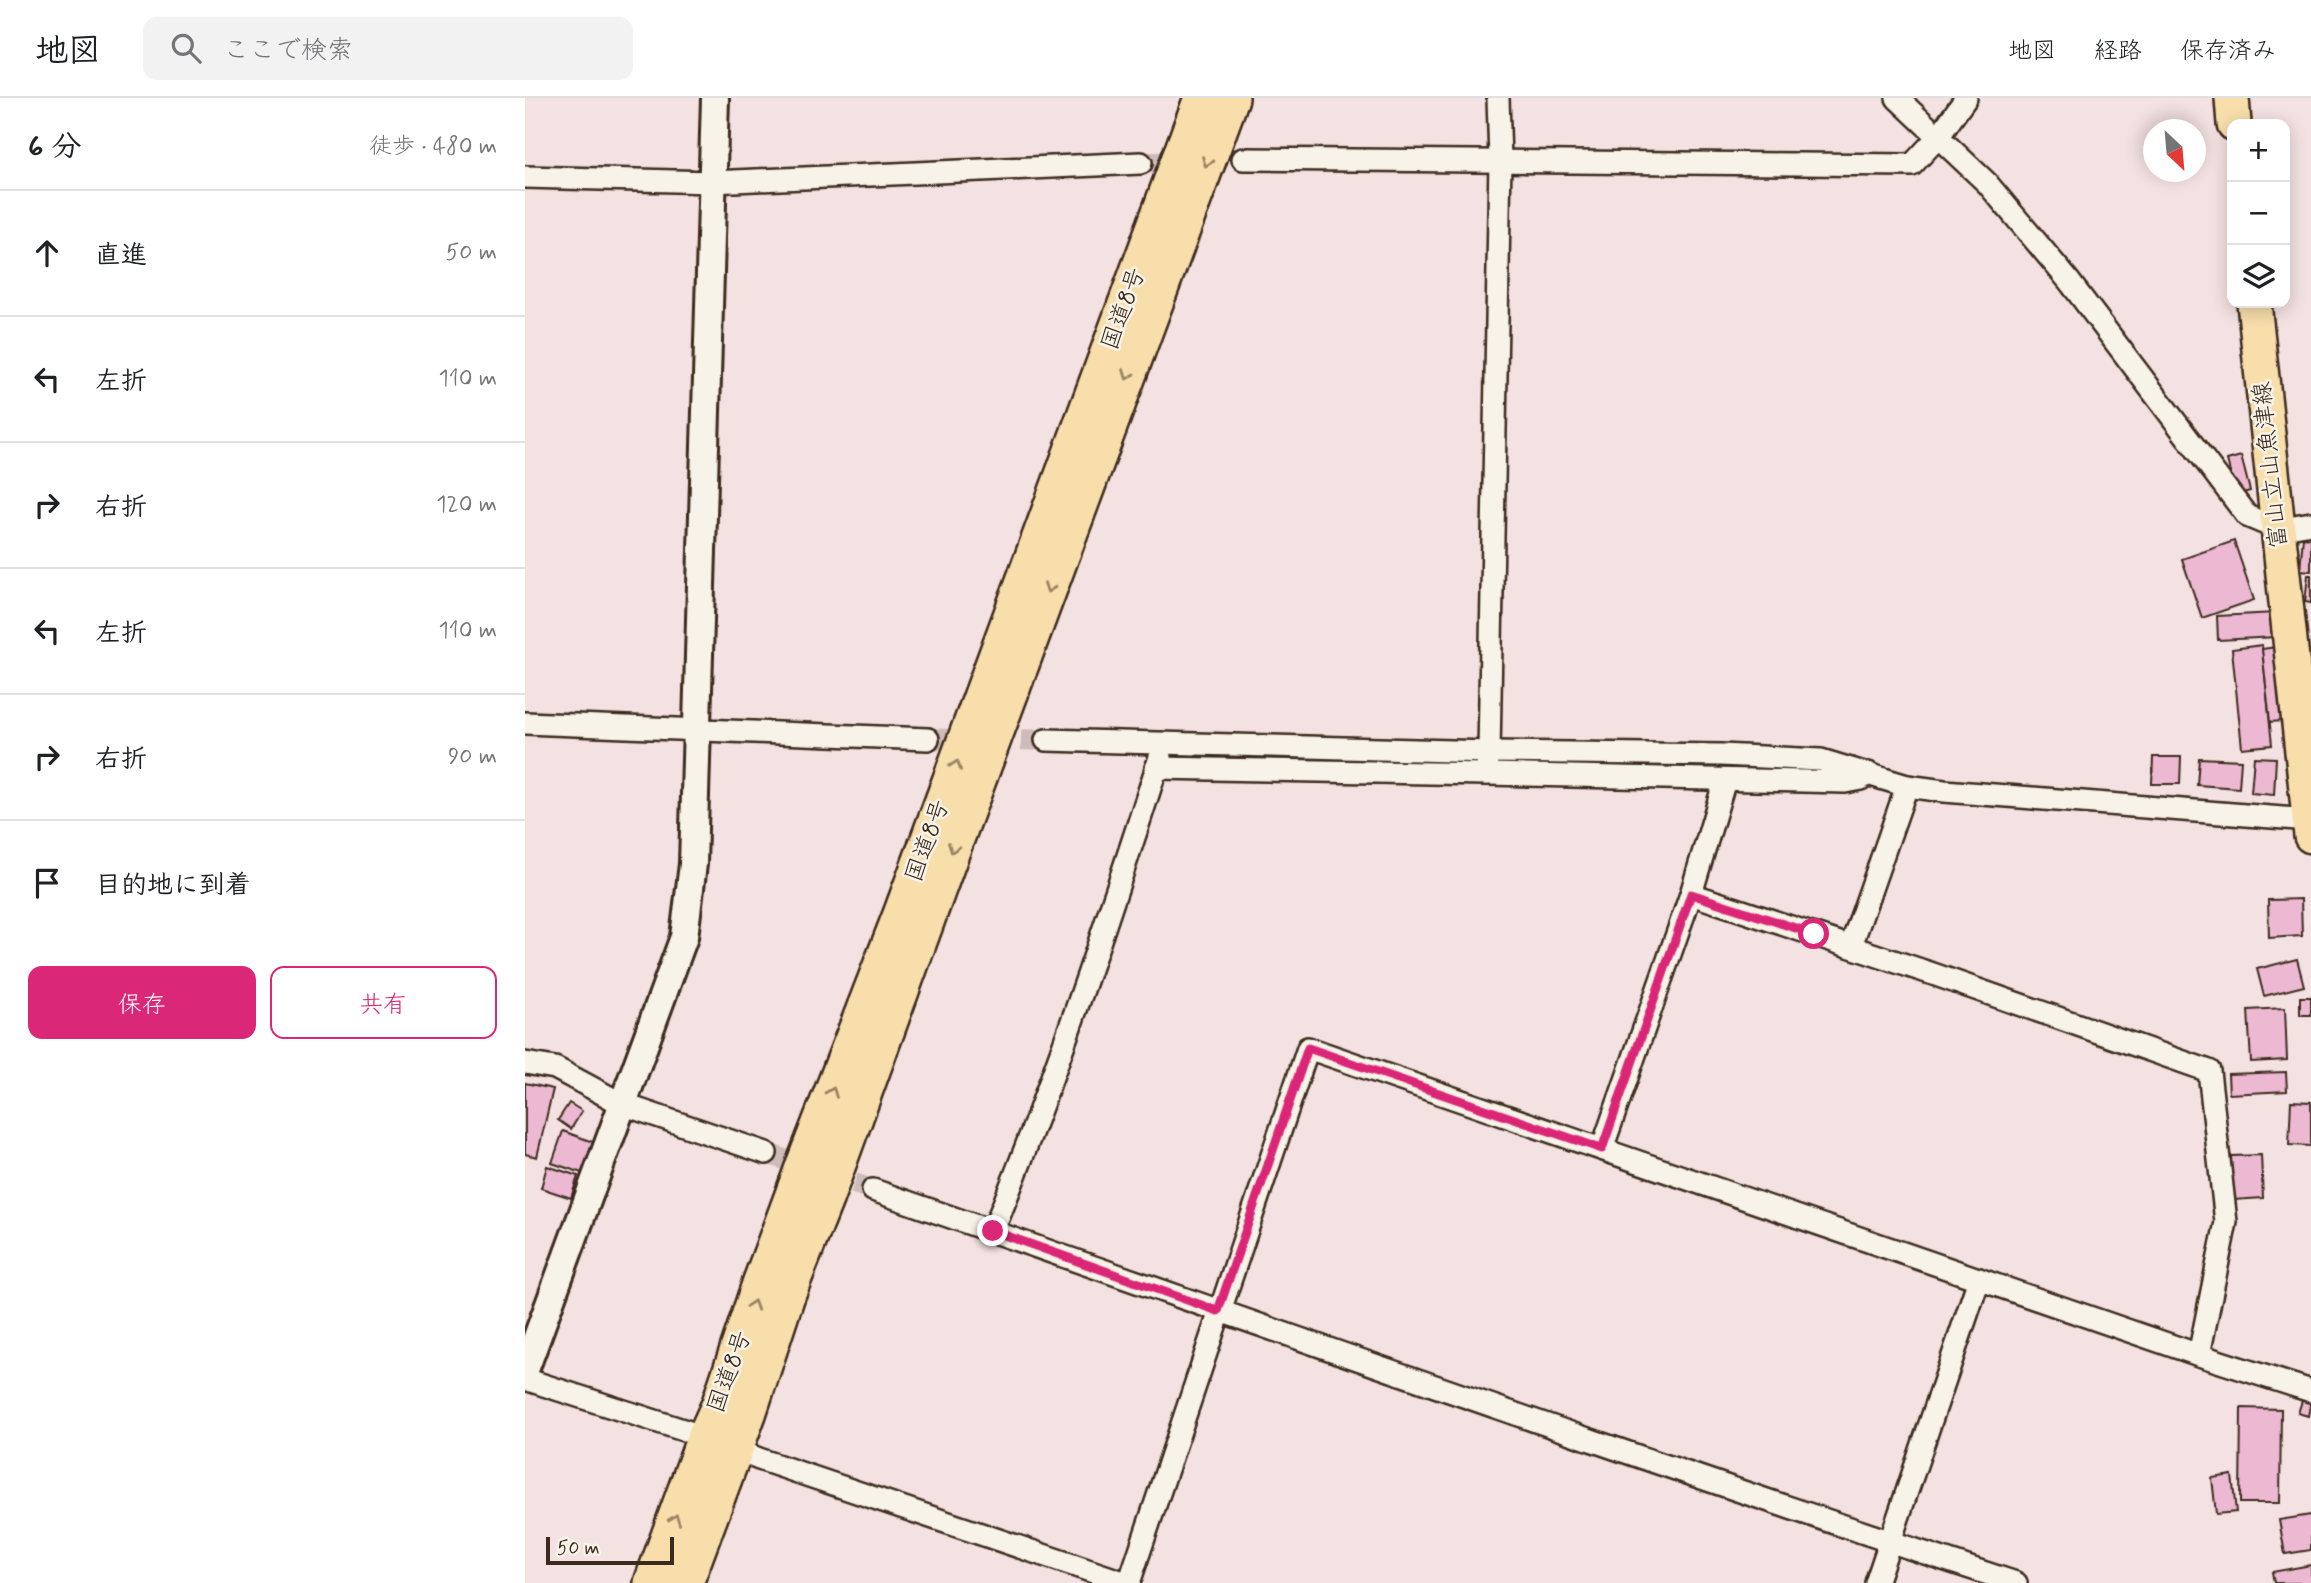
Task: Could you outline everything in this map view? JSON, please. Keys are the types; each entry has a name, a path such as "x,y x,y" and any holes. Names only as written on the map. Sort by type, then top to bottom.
{"highway":[{"name":"国道8号","path":"685,1583 719,1443 719,1406 802,1170 902,912 1202,98"},
{"name":"国道8号","path":"652,1583 787,1295 827,1197 955,842 1231,98"}],"main road":[{"path":"2232,98 2234,119"},
{"name":"富山立山魚津線","path":"2255,308 2310,825"}],"street":[{"path":"525,1370 684,937 693,864 698,730 715,98"},
{"path":"1486,774 1489,752 1500,160 1497,98"},
{"path":"1897,98 1987,183 2069,281 2247,516 2278,529 2311,523"},
{"path":"1243,159 1912,165 1939,136 1966,98"},
{"path":"525,177 712,182 1141,163"},
{"path":"525,723 928,739"},
{"path":"1046,740 1489,752 1721,755 1821,760 1868,772 1907,786 1944,791 2310,825"},
{"path":"993,1231 1033,1132 1118,891 1164,744"},
{"path":"1156,768 1845,782 1861,779 1868,772"},
{"path":"1602,1149 1691,894 1725,780"},
{"path":"1851,946 1907,786"},
{"path":"1691,894 1851,946 2209,1071 2226,1222 2199,1355"},
{"path":"525,1379 1127,1583 1308,1048 2199,1355 2311,1391"},
{"path":"525,1063 555,1068 622,1104 766,1153"},
{"path":"873,1190 1218,1311 2016,1583"},
{"path":"1876,1583 1979,1279"}],"building":[{"path":"2241,456 2250,491 2236,495 2227,460"},
{"path":"2303,537 2311,538 2311,571 2300,570"},
{"path":"2234,541 2254,600 2202,618 2182,559"},
{"path":"2308,575 2311,575 2311,603 2305,602"},
{"path":"2276,613 2277,637 2218,640 2217,616"},
{"path":"2262,645 2272,745 2242,748 2232,649"},
{"path":"2276,647 2283,721 2270,722 2262,649"},
{"path":"2153,757 2181,757 2180,784 2152,784"},
{"path":"2254,757 2276,758 2274,795 2251,793"},
{"path":"2199,758 2241,760 2239,788 2197,785"},
{"path":"2301,899 2302,936 2269,938 2268,900"},
{"path":"2297,959 2304,986 2264,996 2257,969"},
{"path":"2300,997 2311,997 2311,1015 2300,1015"},
{"path":"2285,1008 2287,1060 2251,1062 2248,1010"},
{"path":"2286,1072 2287,1091 2229,1094 2228,1074"},
{"path":"525,1083 553,1089 537,1157 525,1154"},
{"path":"2291,1101 2311,1102 2311,1146 2289,1145"},
{"path":"569,1103 582,1111 571,1129 558,1120"},
{"path":"563,1131 593,1142 582,1173 552,1163"},
{"path":"2261,1155 2263,1198 2233,1200 2231,1156"},
{"path":"547,1166 578,1176 571,1198 541,1188"},
{"path":"2303,1398 2311,1400 2308,1416 2298,1413"},
{"path":"2241,1408 2281,1409 2280,1503 2240,1503"},
{"path":"2232,1475 2236,1512 2216,1514 2212,1478"},
{"path":"2311,1515 2311,1550 2285,1554 2279,1520"},
{"path":"2311,1565 2311,1583 2274,1583 2272,1572"}],"tunnel":[{"path":"1141,163 1243,159"},
{"path":"928,739 1046,740"},
{"path":"766,1153 873,1190"}],"route":[{"path":"993,1231 1218,1311 1308,1048 1602,1149 1691,894 1814,934"}]}
